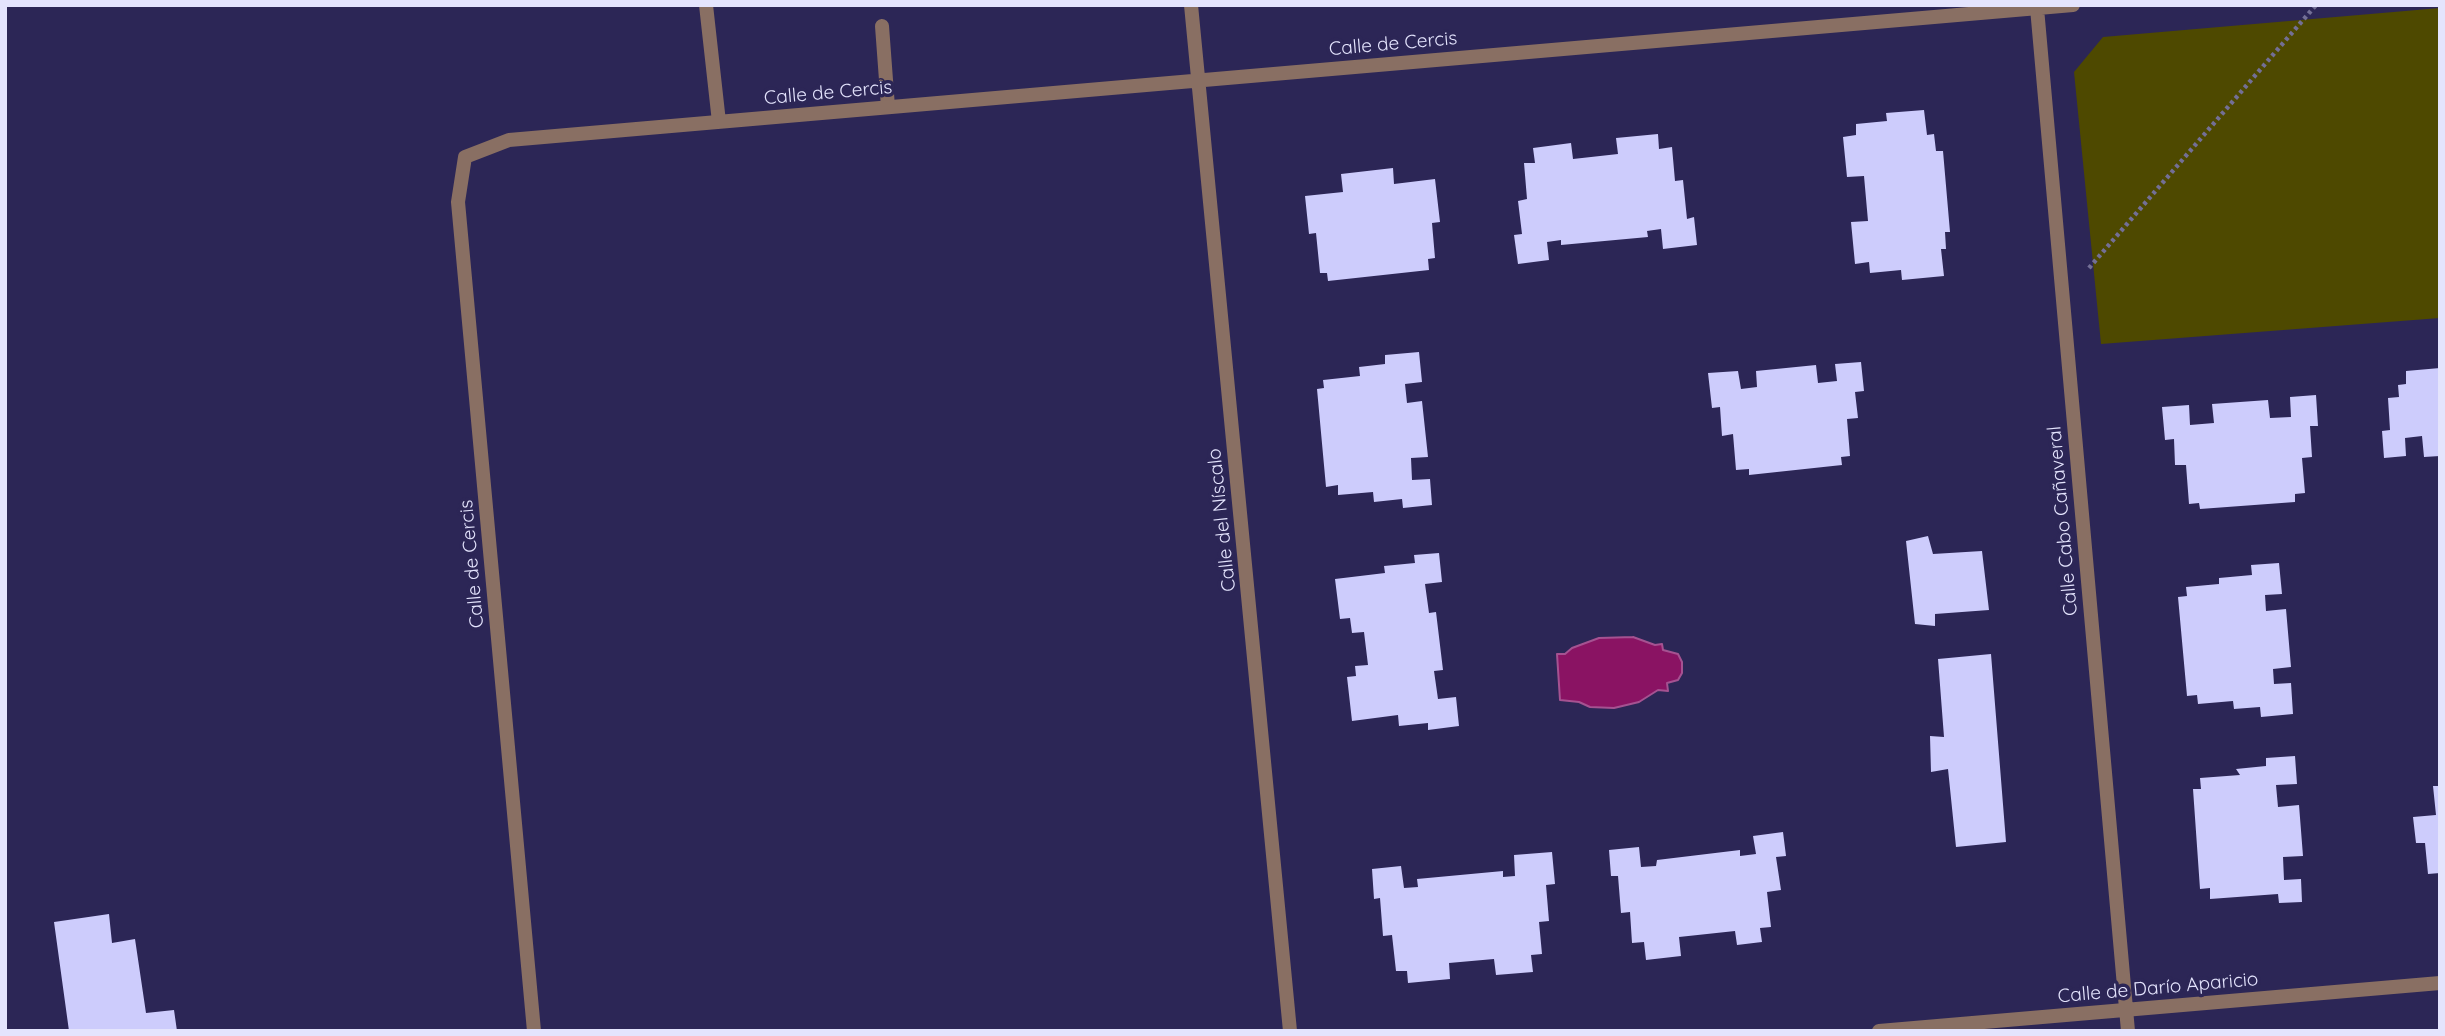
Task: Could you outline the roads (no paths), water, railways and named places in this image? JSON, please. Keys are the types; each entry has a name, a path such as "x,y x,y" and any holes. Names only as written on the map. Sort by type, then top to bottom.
{"street":[{"path":"706,5 719,122"},
{"name":"Calle del Níscalo","path":"1191,5 1290,1031"},
{"name":"Calle de Cercis","path":"534,1031 458,202 465,157 509,140 2073,5"},
{"name":"Calle Cabo Cañaveral","path":"2037,8 2128,1031"},
{"path":"882,26 888,107"},
{"name":"Calle de Darío Aparicio","path":"1879,1031 2440,983"}]}
